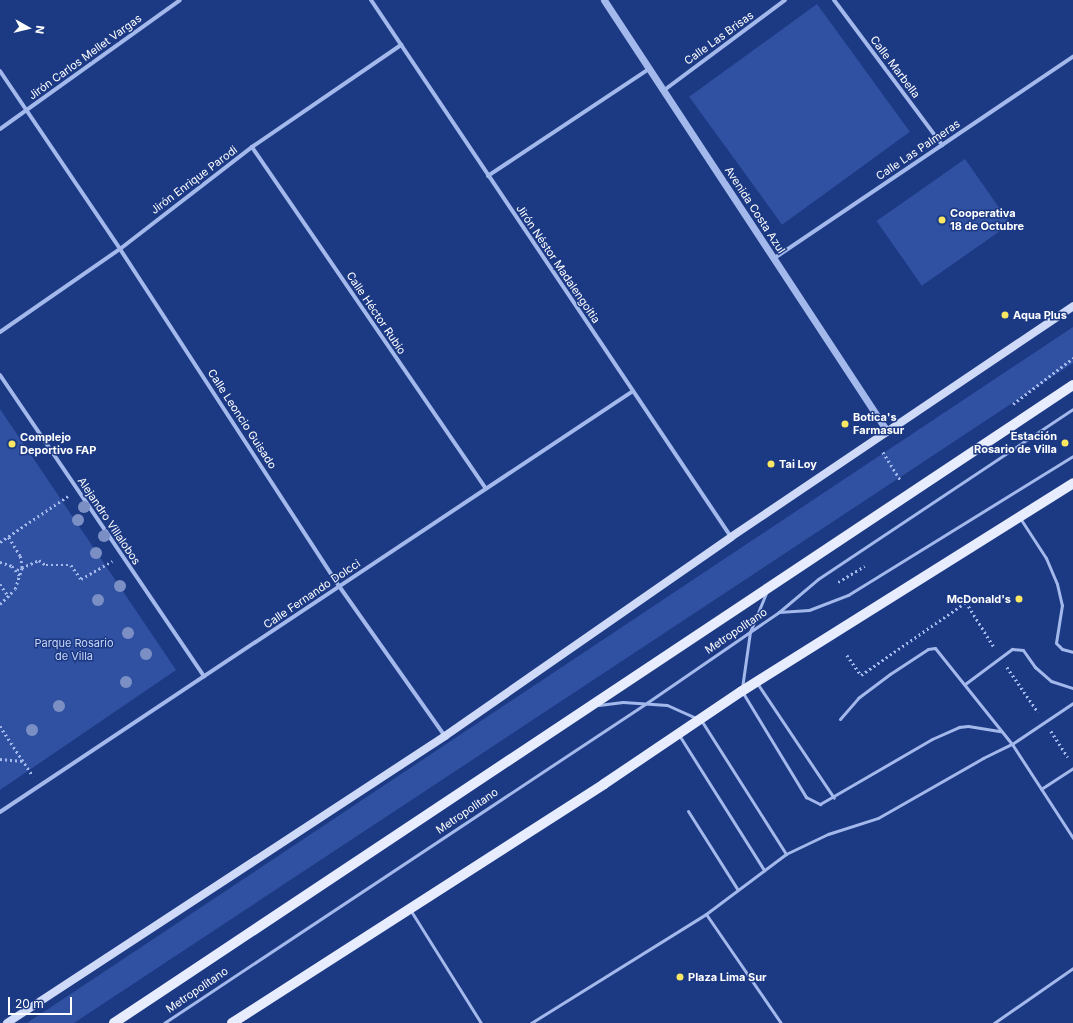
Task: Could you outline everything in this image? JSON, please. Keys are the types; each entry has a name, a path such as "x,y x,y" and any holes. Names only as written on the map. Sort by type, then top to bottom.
{"main road":[{"path":"7,1023 445,736 731,537 1073,306"},
{"path":"114,1023 1073,385"},
{"path":"232,1023 701,720 756,682 1073,483"}],"street":[{"name":"Jirón Carlos Mellet Vargas","path":"0,129 180,0"},
{"name":"Jirón Néstor Madalengoitia","path":"371,0 731,537"},
{"name":"Avenida Costa Azul","path":"604,0 887,431"},
{"name":"Calle Las Brisas","path":"663,91 785,0"},
{"name":"Calle Marbella","path":"834,0 942,145"},
{"name":"Jirón Enrique Parodi","path":"0,332 120,249 252,147 401,45"},
{"name":"Calle Las Palmeras","path":"774,259 1073,57"},
{"path":"488,176 649,69"},
{"name":"Calle Leoncio Guisado","path":"0,71 28,109 339,586 445,736"},
{"name":"Calle Héctor Rubio","path":"252,147 486,489"},
{"name":"Alejandro Villalobos","path":"0,375 204,676"},
{"name":"Calle Fernando Dolcci","path":"0,812 633,391"}],"lane":[{"name":"Metropolitano","path":"164,1023 648,702 779,612 818,579 1073,409"},
{"name":"Metropolitano","path":"779,612 809,610 848,595 1073,456"},
{"path":"1019,517 1046,558 1058,584 1062,605 1056,643 1062,649 1073,652"},
{"path":"771,585 750,632 742,691 806,797 820,804 834,798 932,739 959,727 1001,731"},
{"path":"840,719 858,698 928,649 940,651 1012,744 1073,838"},
{"path":"965,684 1012,649 1023,650 1035,667 1051,681 1073,688"},
{"path":"756,682 834,798"},
{"path":"591,706 648,702 675,706 701,720 786,854"},
{"path":"531,1023 706,914 786,854 828,834 878,818 977,761 1012,744 1073,703"},
{"path":"679,734 764,870"},
{"path":"1041,789 1073,768"},
{"path":"688,811 738,890"},
{"path":"410,909 481,1023"},
{"path":"706,914 781,1023"},
{"path":"994,1023 1073,968"}],"path":[{"path":"875,439 902,482"},
{"path":"64,490 73,502"},
{"path":"0,542 68,496"},
{"path":"0,604 9,597 20,577 22,568 20,556 8,537"},
{"path":"108,554 117,567"},
{"path":"16,570 39,560 46,565 71,566 81,579 112,561"},
{"path":"0,562 12,566 20,577"},
{"path":"0,584 9,597"},
{"path":"0,726 34,777"},
{"path":"0,759 23,761"},
{"path":"28,780 40,772"}],"green space":[{"path":"817,4 910,132 782,225 689,97"},
{"name":"Cooperativa 18 de Octubre","path":"965,159 1010,224 922,286 877,221"},
{"path":"1073,327 1073,363 74,1023 27,1023"},
{"name":"Parque Rosario de Villa","path":"0,409 176,670 0,790"}],"place":[{"name":"Cooperativa 18 de Octubre","path":"942,220"},
{"name":"Aqua Plus","path":"1005,315"},
{"name":"Botica's Farmasur","path":"845,424"},
{"name":"Estación Rosario de Villa","path":"1065,443"},
{"name":"Complejo Deportivo FAP","path":"12,444"},
{"name":"Tai Loy","path":"771,464"},
{"name":"McDonald's","path":"1019,599"},
{"name":"Plaza Lima Sur","path":"680,977"}]}
